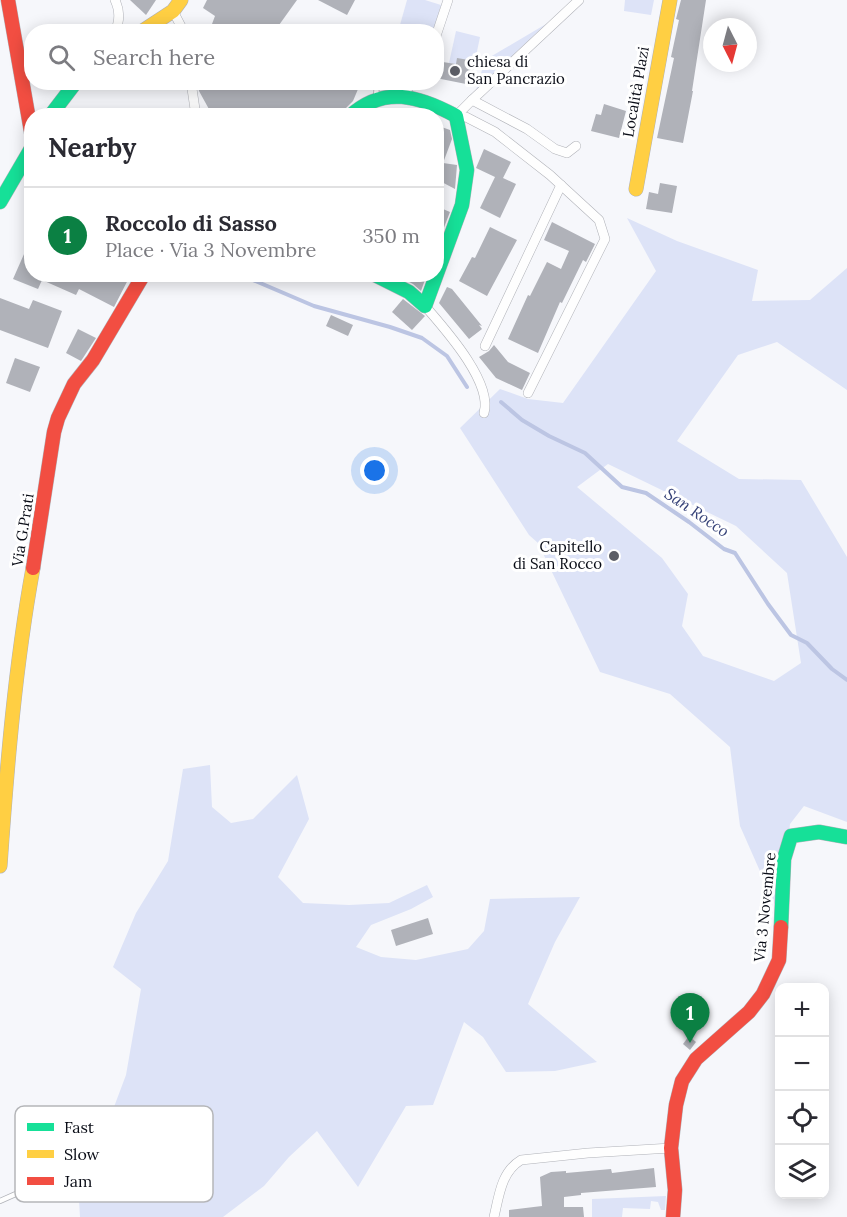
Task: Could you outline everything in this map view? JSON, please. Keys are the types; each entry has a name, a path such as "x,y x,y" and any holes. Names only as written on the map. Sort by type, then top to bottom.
{"street":[{"path":"8,0 27,108"},
{"path":"115,0 119,9 117,24"},
{"path":"440,24 447,0"},
{"path":"456,116 579,0"},
{"name":"Località Plazi","path":"636,189 670,0"},
{"path":"152,24 177,6 182,24"},
{"path":"55,108 69,90"},
{"path":"192,90 194,108"},
{"path":"356,108 376,90 443,108"},
{"path":"403,96 407,90"},
{"path":"472,100 527,129 555,149 567,153 576,146"},
{"path":"444,109 495,132 561,185 599,220 605,239 528,393"},
{"path":"444,254 462,205 467,170 456,116"},
{"path":"0,202 24,161"},
{"path":"485,346 561,185"},
{"name":"Via G.Prati","path":"0,866 9,736 24,617 54,432 74,384 93,360 139,282"},
{"path":"390,282 409,292 425,306 477,375 483,391 484,413"},
{"path":"425,306 434,282"},
{"name":"Via 3 Novembre","path":"673,1217 675,1190 671,1148 676,1105 682,1081 696,1059 749,1012 763,994 779,960 784,859 791,837 802,833 825,832 847,837"},
{"path":"494,1217 504,1179 514,1165 521,1161 588,1153 671,1148"}],"lane":[{"path":"0,1201 15,1194"}],"shaded area":[{"path":"407,0 425,0 441,5 436,24 400,24"},
{"path":"625,0 654,0 651,15 624,11"},
{"path":"546,24 476,90 485,60"},
{"path":"456,31 480,37 475,61 449,63"},
{"path":"627,218 677,241 758,270 752,301 810,300 847,268 847,390 777,342 738,355 677,441 739,479 801,480 847,557 847,822 804,806 790,824 779,914 740,826 730,747 670,694 600,672 538,543 529,535 460,428 500,389 528,399 563,403 656,271","holes":["608,464 736,526 787,573 801,663 774,681 703,656 682,626 688,594 662,558 577,487"]},
{"path":"210,765 212,807 231,823 253,819 297,775 309,819 278,877 303,903 349,905 389,903 427,885 433,897 411,909 371,925 356,947 381,957 416,960 468,949 484,931 490,899 580,897 555,942 528,1004 597,1062 555,1071 506,1072 483,1037 464,1022 433,1105 406,1106 358,1187 317,1131 289,1157 264,1186 223,1217 80,1217 79,1202 213,1202 213,1106 114,1106 126,1075 141,989 113,967 136,913 168,861 183,769"},
{"path":"666,1196 665,1210 661,1210 658,1202 651,1201 650,1209 623,1208 622,1217 592,1217 592,1199"}],"building":[{"path":"130,0 156,0 146,15"},
{"path":"207,0 297,0 280,24 212,24 215,16 203,8"},
{"path":"318,0 355,0 347,15"},
{"path":"681,0 706,0 683,143 657,138 674,58 671,57 679,20 676,19"},
{"name":"chiesa di San Pancrazio","path":"457,58 475,61 471,85 444,80 444,62 456,64"},
{"path":"358,90 353,101 346,108 208,108 199,91"},
{"path":"604,104 626,111 619,138 591,131 596,114 601,115"},
{"path":"444,128 450,130 452,139 444,160"},
{"path":"484,149 511,162 503,178 516,184 500,218 480,208 495,177 476,168"},
{"path":"444,163 457,165 455,189 444,183"},
{"path":"660,183 677,186 672,213 646,209 649,192 658,194"},
{"path":"444,209 450,212 444,227"},
{"path":"552,222 595,244 586,262 583,260 562,303 560,302 538,353 508,339 528,295 530,296 547,262 561,269 569,251 544,240"},
{"path":"490,227 517,240 487,296 459,281 472,257 475,258"},
{"path":"24,254 24,282 41,282 38,289 13,279"},
{"path":"47,282 127,282 114,307 79,289 76,295"},
{"path":"409,282 424,282 421,291"},
{"path":"447,287 452,289 482,326 479,325 482,329 469,339 439,303"},
{"path":"0,298 29,309 33,300 62,311 48,348 0,330"},
{"path":"403,299 425,316 412,330 392,312"},
{"path":"331,315 353,325 348,336 326,326"},
{"path":"78,329 96,338 81,361 66,353"},
{"path":"494,345 508,362 530,373 522,390 496,378 479,357"},
{"path":"15,358 40,367 30,392 6,383"},
{"path":"428,918 433,934 396,946 391,930"},
{"path":"689,1036 696,1042 690,1050 683,1044"},
{"path":"654,1168 656,1187 581,1193 581,1195 564,1197 564,1207 583,1207 584,1217 509,1217 509,1210 542,1206 540,1177 551,1172 611,1169 612,1173"}],"waterway":[{"name":"San Rocco","path":"258,282 314,306 422,338 447,356 467,387"},
{"name":"San Rocco","path":"501,402 522,420 585,453 622,487 646,493 724,549 735,553 791,635 807,643 832,669 847,680"}],"traffic: fast":[{"path":"56,108 70,90"},
{"path":"360,108 376,100 389,97 415,99 440,108"},
{"path":"444,110 456,116 467,170 462,205 444,254"},
{"path":"0,202 24,161"},
{"path":"389,282 409,292 425,306 434,282"},
{"path":"781,927 784,859 791,836 819,832 847,837"}],"traffic: slow":[{"path":"153,24 173,11 181,0"},
{"path":"636,189 670,0"},
{"path":"0,866 16,679 33,568"}],"traffic: jam":[{"path":"8,0 27,108"},
{"path":"33,568 58,418 74,384 93,360 139,282"},
{"path":"673,1217 675,1190 671,1148 676,1105 682,1081 696,1059 749,1012 763,994 779,960 781,927"}],"place":[{"name":"chiesa di San Pancrazio","path":"455,71"},
{"name":"Capitello di San Rocco","path":"614,556"},
{"name":"Roccolo di Sasso","path":"690,1043"}]}
